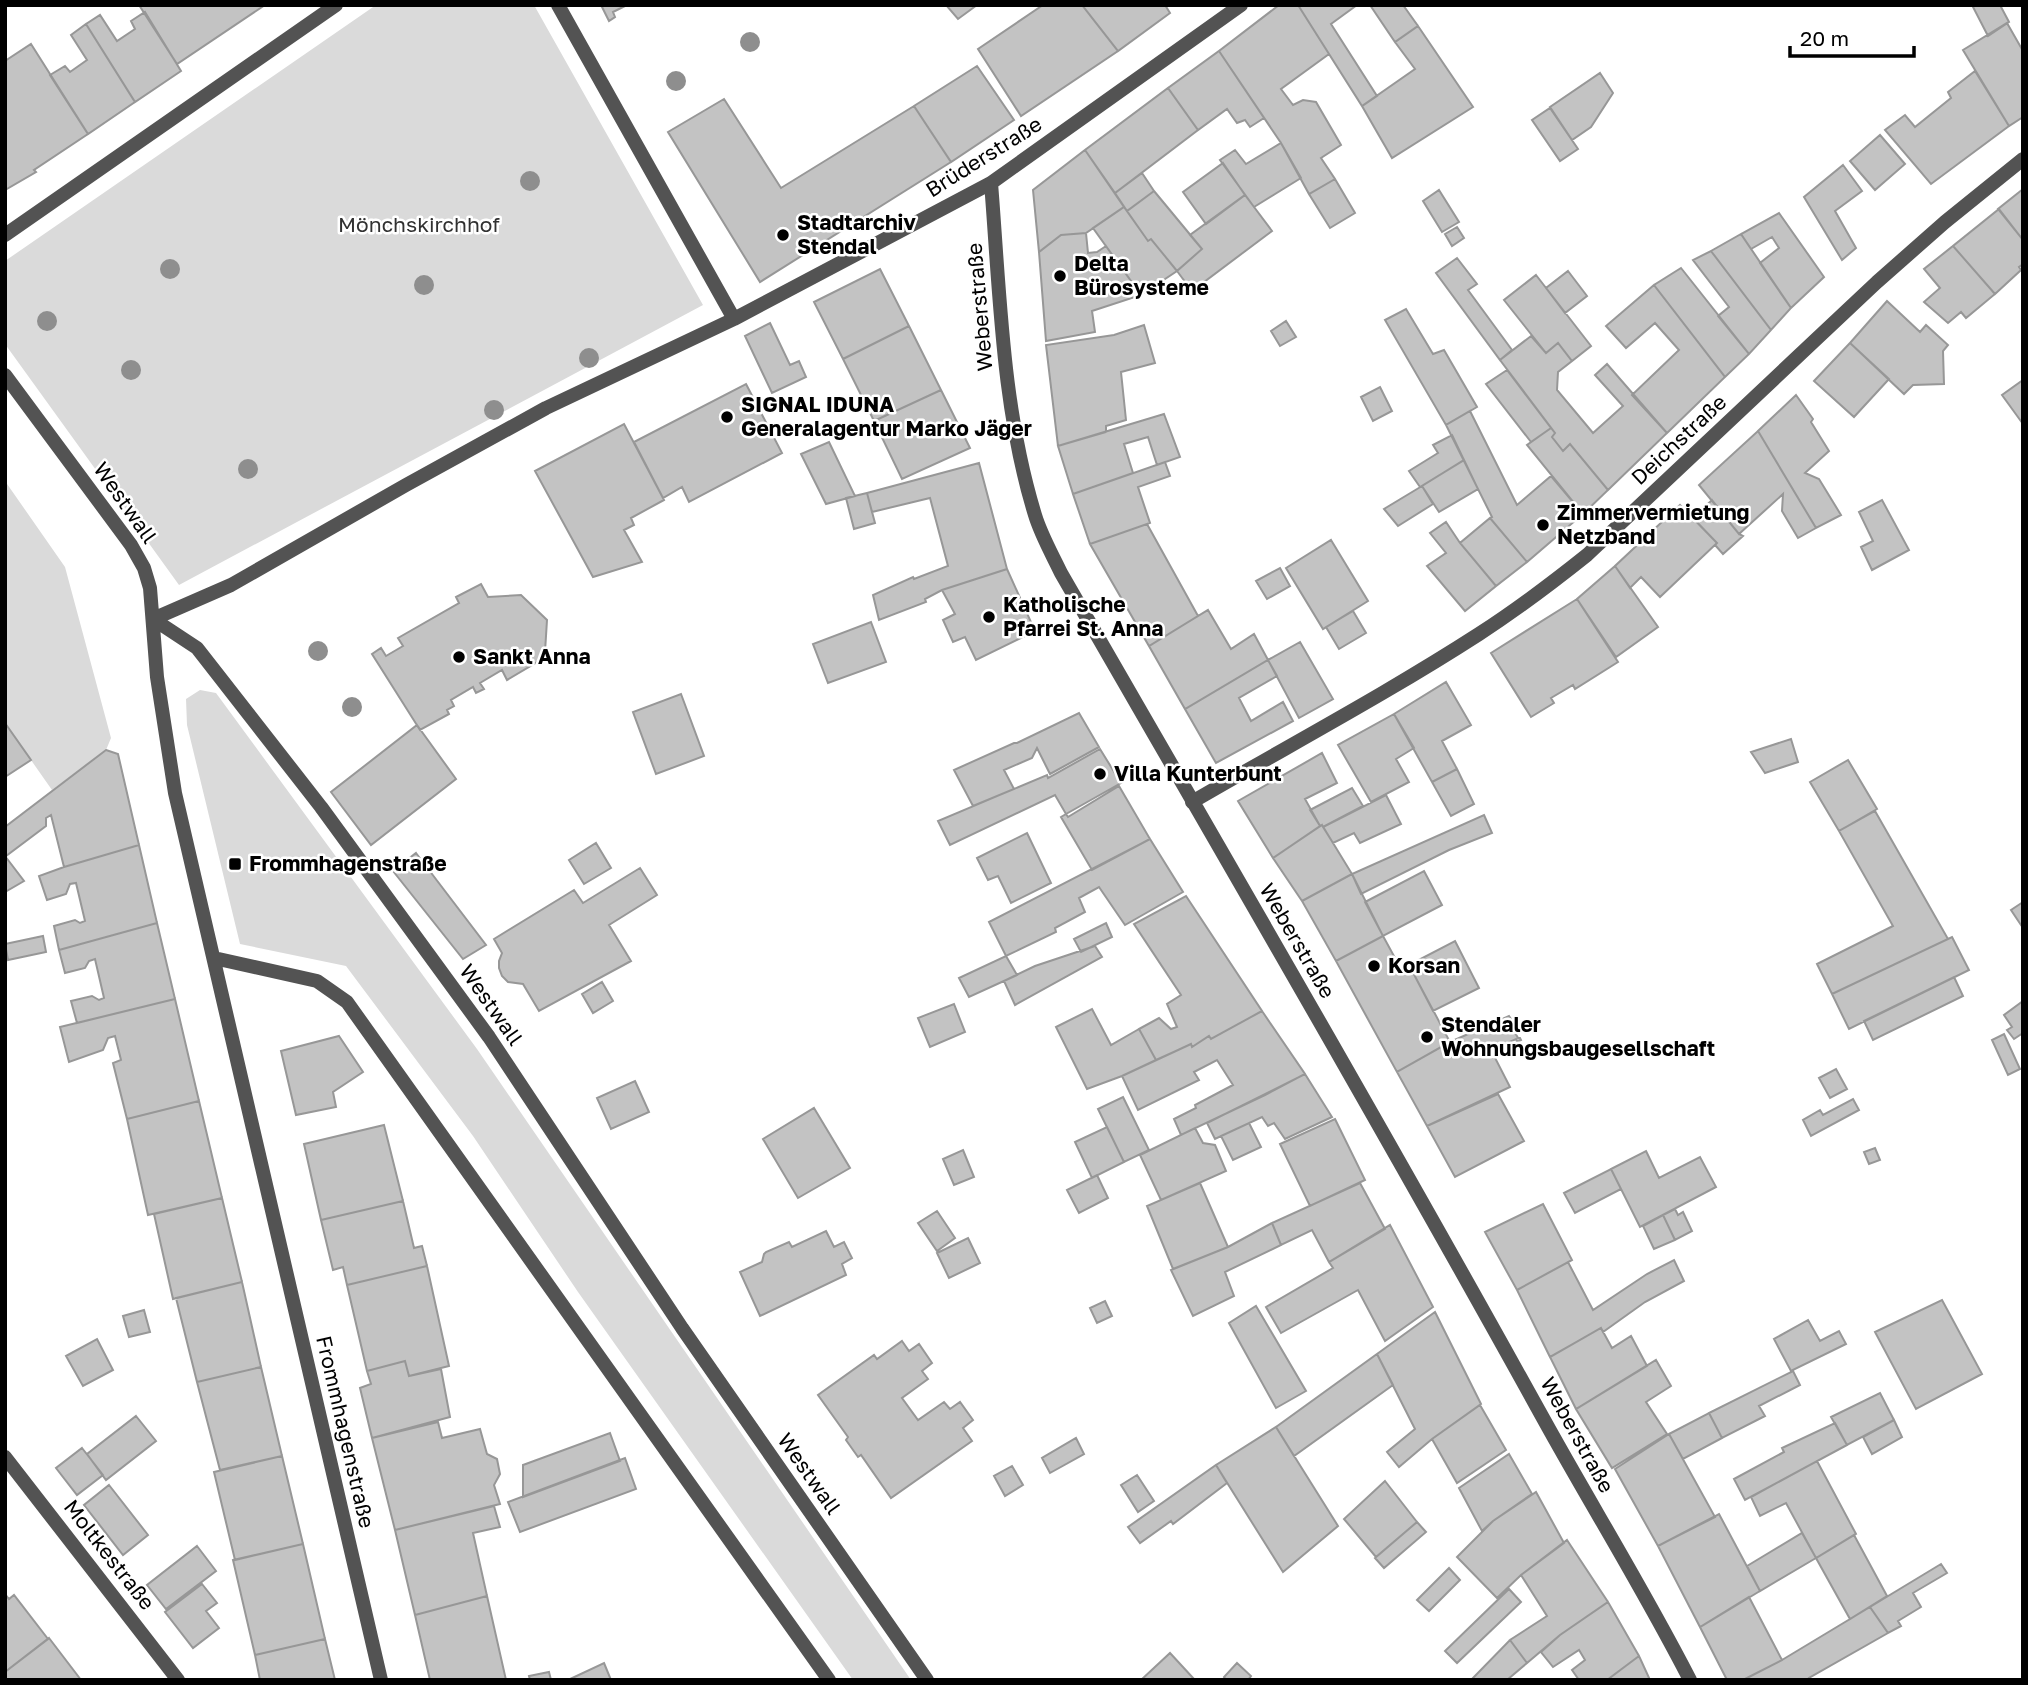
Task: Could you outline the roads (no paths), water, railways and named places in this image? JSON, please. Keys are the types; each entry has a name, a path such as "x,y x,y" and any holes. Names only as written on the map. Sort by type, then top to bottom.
{"street":[{"path":"5,235 336,5"},
{"path":"153,619 232,585 405,485 546,408 734,319 558,5"},
{"name":"Brüderstraße","path":"734,319 991,183 1241,5"},
{"name":"Deichstraße","path":"1192,802 1468,641 1547,586 1587,555 1877,282 2023,159"},
{"name":"Weberstraße","path":"991,183 1009,404 1020,462 1036,518 1061,573 1435,1223 1578,1482 1668,1636 1690,1680"},
{"name":"Westwall","path":"5,376 131,545 144,568 150,588 153,619 197,648 321,807 473,1015 682,1328 927,1680"},
{"name":"Frommhagenstraße","path":"153,619 158,689 172,779 381,1680"},
{"path":"214,958 317,981 347,1002 829,1680"},
{"name":"Moltkestraße","path":"5,1457 178,1680"}],"place":[{"name":"Stadtarchiv Stendal","path":"783,235"},
{"name":"Delta Bürosysteme","path":"1060,276"},
{"name":"SIGNAL IDUNA Generalagentur Marko Jäger","path":"727,417"},
{"name":"Zimmervermietung Netzband","path":"1543,525"},
{"name":"Katholische Pfarrei St. Anna","path":"989,617"},
{"name":"Sankt Anna","path":"459,657"},
{"name":"Villa Kunterbunt","path":"1100,774"},
{"name":"Frommhagenstraße","path":"235,864"},
{"name":"Korsan","path":"1374,966"},
{"name":"Stendaler Wohnungsbaugesellschaft","path":"1427,1037"}],"park label":[{"name":"Mönchskirchhof","path":"419,225"}]}
